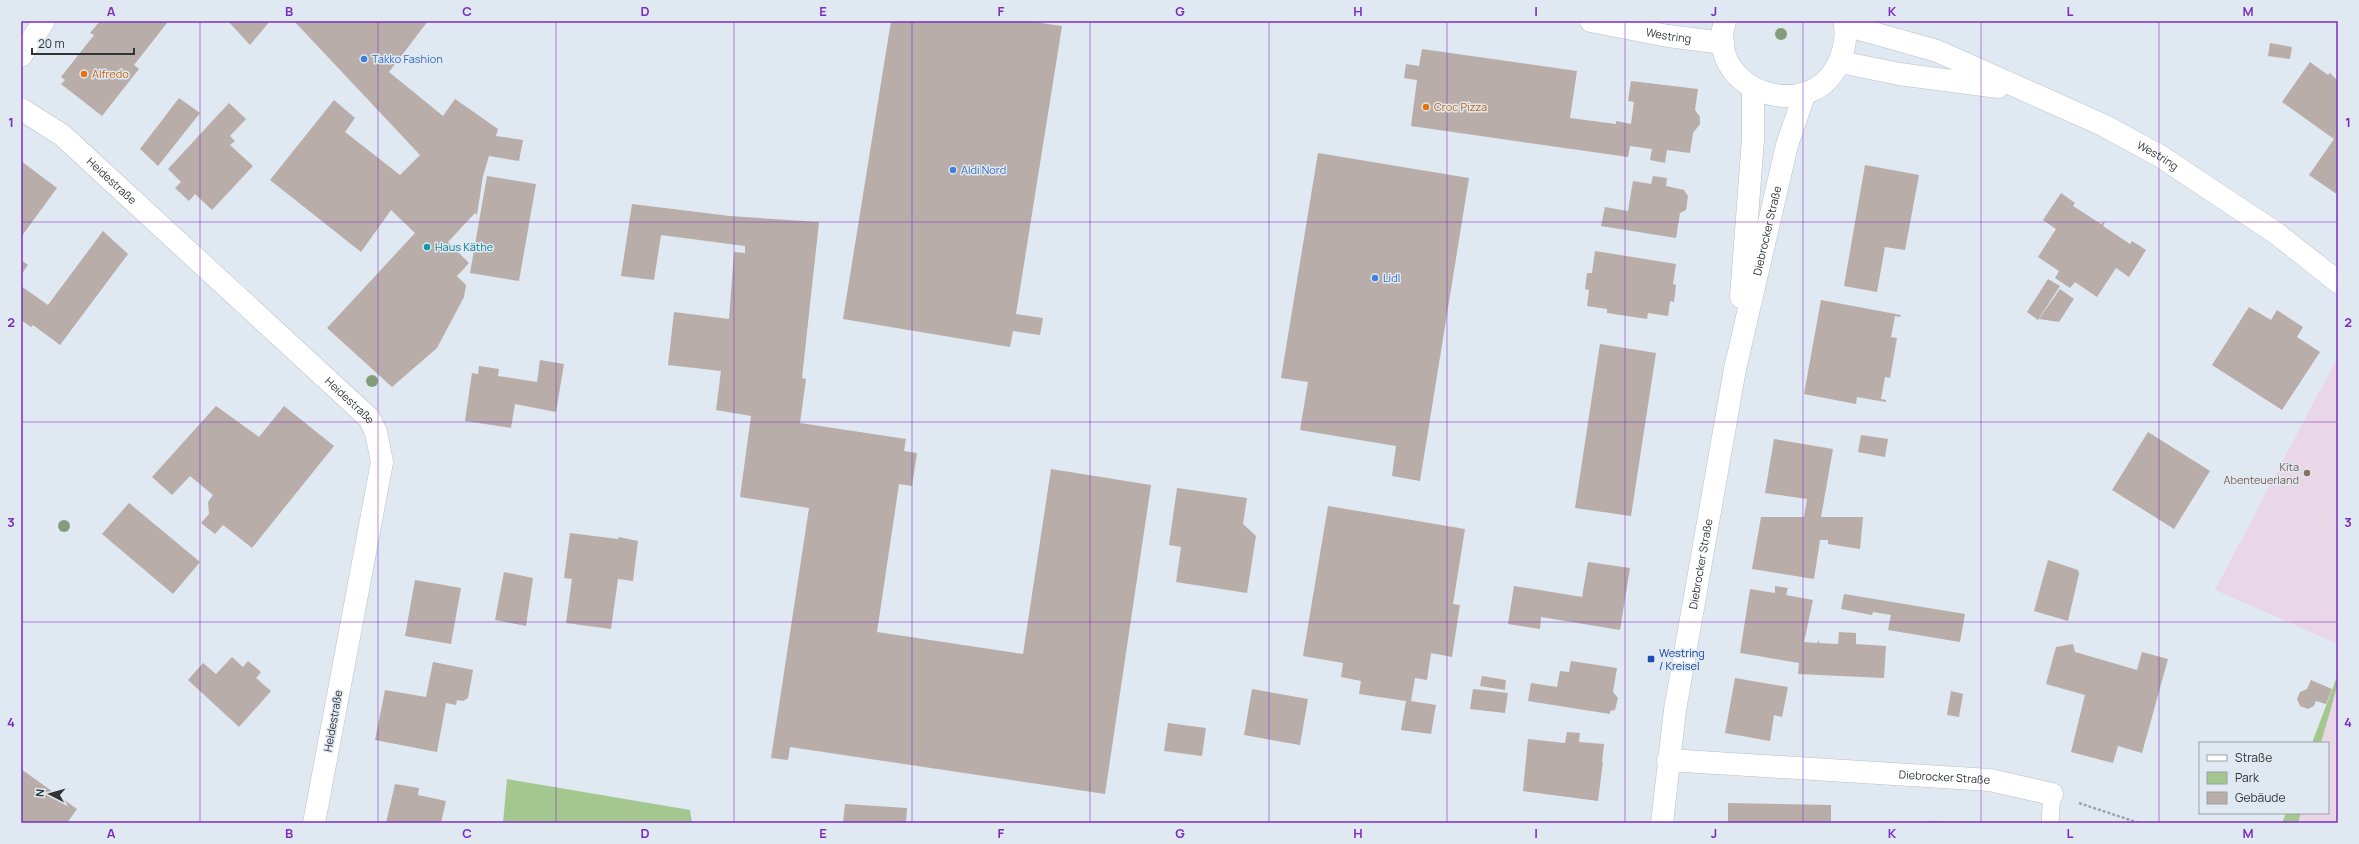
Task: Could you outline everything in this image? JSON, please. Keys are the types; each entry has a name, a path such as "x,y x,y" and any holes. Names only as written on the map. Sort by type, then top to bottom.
{"street":[{"path":"21,56 44,21"},
{"name":"Westring","path":"1591,21 1668,36 1723,43"},
{"path":"1725,21 1723,43 1728,61 1738,77 1753,89 1770,95 1788,97 1805,93 1824,83 1840,62 1845,44 1844,23"},
{"name":"Westring","path":"1844,23 1937,51 2104,125 2160,156 2276,233 2338,282"},
{"name":"Westring","path":"1840,62 1899,74 1974,82 2031,92"},
{"name":"Diebrocker Straße","path":"1735,369 1753,139 1753,89"},
{"name":"Diebrocker Straße","path":"1662,823 1668,760 1702,551 1735,369 1787,145 1805,93"},
{"name":"Heidestraße","path":"21,109 62,135 369,418 376,432 382,462 314,823"},
{"name":"Westring","path":"2276,233 2338,266"},
{"name":"Diebrocker Straße","path":"1668,760 1990,780 2052,794"}],"lane":[{"path":"2050,823 2052,794"}],"path":[{"path":"2052,794 2139,823"}],"shaded area":[{"name":"Kita Abenteuerland","path":"2338,356 2338,644 2215,590"},
{"path":"2338,683 2338,823 2298,823 2301,814 2329,814 2329,742 2321,742"}],"green space":[{"path":"2338,674 2338,683 2321,742 2312,742"},
{"path":"507,779 690,810 692,823 503,823"},
{"path":"2286,814 2301,814 2298,823 2282,823"}],"building":[{"path":"100,21 165,21 167,23 134,65 139,69 102,116 61,84 65,80 61,77 94,35 90,33"},
{"path":"228,21 270,21 250,45"},
{"name":"Haus Käthe","path":"294,21 428,21 389,72 443,116 455,99 498,129 496,136 523,140 519,161 489,156 483,176 477,215 475,213 448,242 469,263 457,276 466,285 464,297 437,348 392,387 327,328 415,233 391,210 361,252 270,180 334,100 355,118 345,132 400,175 420,155"},
{"name":"Aldi Nord","path":"891,21 1028,21 1062,26 1016,314 1043,318 1040,335 1013,331 1010,347 843,319"},
{"path":"2270,43 2292,47 2290,59 2268,56"},
{"path":"1422,49 1577,71 1570,118 1616,124 1616,121 1631,124 1634,102 1628,101 1631,81 1698,89 1695,110 1700,117 1700,124 1693,133 1690,153 1667,150 1665,163 1650,160 1652,149 1630,146 1628,157 1411,126 1417,80 1404,78 1406,64 1419,66"},
{"path":"2310,62 2328,75 2330,73 2338,81 2338,195 2309,175 2334,139 2282,102"},
{"path":"179,98 200,113 158,166 140,149"},
{"path":"229,103 246,119 230,136 235,141 230,145 253,166 212,210 195,194 189,201 175,188 181,182 168,169"},
{"name":"Lidl","path":"1318,153 1469,178 1420,481 1392,476 1396,446 1300,430 1308,382 1281,378"},
{"path":"21,161 57,188 21,237"},
{"path":"1865,165 1919,175 1905,250 1885,247 1877,292 1844,286"},
{"path":"487,176 536,184 519,281 470,273"},
{"path":"1653,176 1667,178 1666,186 1684,190 1688,196 1686,210 1680,213 1676,238 1601,226 1605,207 1628,211 1633,181 1651,184"},
{"path":"2061,193 2075,203 2073,206 2101,224 2105,221 2103,226 2130,244 2132,241 2146,250 2129,277 2116,268 2097,297 2075,282 2070,288 2055,278 2059,271 2038,257 2056,229 2043,220"},
{"path":"632,204 730,216 819,222 802,378 806,379 800,423 906,439 904,451 917,453 912,486 899,484 877,632 1023,654 1051,469 1151,485 1105,794 790,747 788,760 771,758 809,508 740,497 751,416 716,410 721,371 668,365 674,312 729,319 734,252 745,253 745,246 661,235 654,280 621,276"},
{"path":"103,231 128,254 60,345 33,325 31,327 21,320 21,286 48,305"},
{"path":"1595,251 1676,264 1673,284 1676,285 1674,302 1670,301 1668,316 1648,313 1647,319 1607,313 1607,309 1587,306 1589,290 1585,289 1587,273 1592,273"},
{"path":"21,260 28,265 21,275"},
{"path":"2048,279 2060,286 2038,320 2027,312"},
{"path":"2060,289 2074,299 2059,322 2039,319"},
{"path":"1821,300 1901,315 1900,317 1895,316 1891,337 1897,338 1890,378 1885,377 1881,399 1886,400 1886,402 1857,397 1856,404 1804,394"},
{"path":"2249,307 2271,320 2277,310 2303,327 2297,337 2320,352 2282,410 2212,365"},
{"path":"1600,344 1656,353 1631,516 1575,508"},
{"path":"540,360 564,364 556,412 515,404 511,428 465,421 472,373 478,374 479,366 499,369 498,376 537,382"},
{"path":"216,406 259,437 284,406 334,446 252,548 223,525 215,534 201,523 209,514 208,502 213,495 190,476 172,495 152,477"},
{"path":"2148,432 2210,471 2174,529 2112,490"},
{"path":"1861,435 1888,439 1885,457 1858,452"},
{"path":"1774,439 1833,449 1821,517 1863,517 1860,549 1828,544 1828,540 1820,540 1814,579 1752,569 1761,517 1804,517 1807,499 1765,493"},
{"path":"1177,488 1247,498 1243,524 1256,536 1247,593 1176,582 1181,547 1169,545"},
{"path":"129,503 200,562 173,594 102,534"},
{"path":"1328,506 1465,529 1453,604 1460,605 1452,657 1431,653 1427,680 1415,678 1411,701 1436,705 1431,734 1401,730 1406,701 1359,694 1361,681 1341,677 1343,663 1303,656"},
{"path":"570,533 618,539 619,537 638,541 633,581 618,579 611,629 566,623 572,579 564,578"},
{"path":"2048,560 2078,570 2079,574 2068,621 2034,611"},
{"path":"1588,562 1630,568 1620,630 1541,617 1540,629 1508,624 1514,586 1582,597"},
{"path":"504,572 533,578 526,626 495,620"},
{"path":"415,580 461,588 451,644 405,636"},
{"path":"1775,586 1788,588 1786,595 1813,600 1804,642 1817,643 1819,640 1819,643 1838,644 1839,632 1856,633 1856,644 1886,646 1884,678 1798,674 1799,663 1740,653 1750,589 1775,593"},
{"path":"1844,594 1965,614 1960,642 1888,630 1891,615 1873,612 1872,615 1841,609"},
{"path":"2073,644 2075,652 2137,670 2142,652 2168,659 2142,753 2118,746 2113,763 2071,752 2085,695 2046,684 2056,647"},
{"path":"232,657 243,667 248,661 261,672 256,678 271,691 239,727 188,680 203,663 216,674"},
{"path":"1571,661 1617,668 1613,692 1618,698 1615,710 1610,711 1610,714 1528,701 1531,683 1557,687 1560,671 1569,672"},
{"path":"433,662 473,670 468,698 463,701 457,700 456,705 446,703 437,752 375,740 385,690 426,697"},
{"path":"1482,676 1506,680 1505,690 1480,686"},
{"path":"1735,678 1788,687 1782,717 1774,715 1770,741 1725,733"},
{"path":"2311,680 2332,689 2326,704 2316,701 2314,706 2308,709 2300,706 2297,699 2300,692 2307,689"},
{"path":"1252,689 1308,699 1300,745 1244,735"},
{"path":"1473,689 1508,693 1505,713 1470,709"},
{"path":"1951,691 1963,694 1959,717 1947,715"},
{"path":"1168,723 1206,728 1202,756 1164,751"},
{"path":"1567,732 1580,733 1579,742 1604,744 1598,801 1523,791 1528,739 1565,743"},
{"path":"21,769 77,809 67,823 21,823"},
{"path":"395,784 419,788 418,795 446,801 441,823 386,823"},
{"path":"1728,803 1831,805 1831,823 1728,823"},
{"path":"845,804 907,808 906,823 843,823"},
{"path":"1927,821 1952,822 1952,823 1927,823"}],"place":[{"name":"Takko Fashion","path":"364,59"},
{"name":"Alfredo","path":"84,74"},
{"name":"Croc Pizza","path":"1426,107"},
{"name":"Aldi Nord","path":"953,170"},
{"name":"Haus Käthe","path":"427,247"},
{"name":"Lidl","path":"1375,278"},
{"name":"Kita Abenteuerland","path":"2307,473"},
{"name":"Westring / Kreisel","path":"1651,659"}]}
